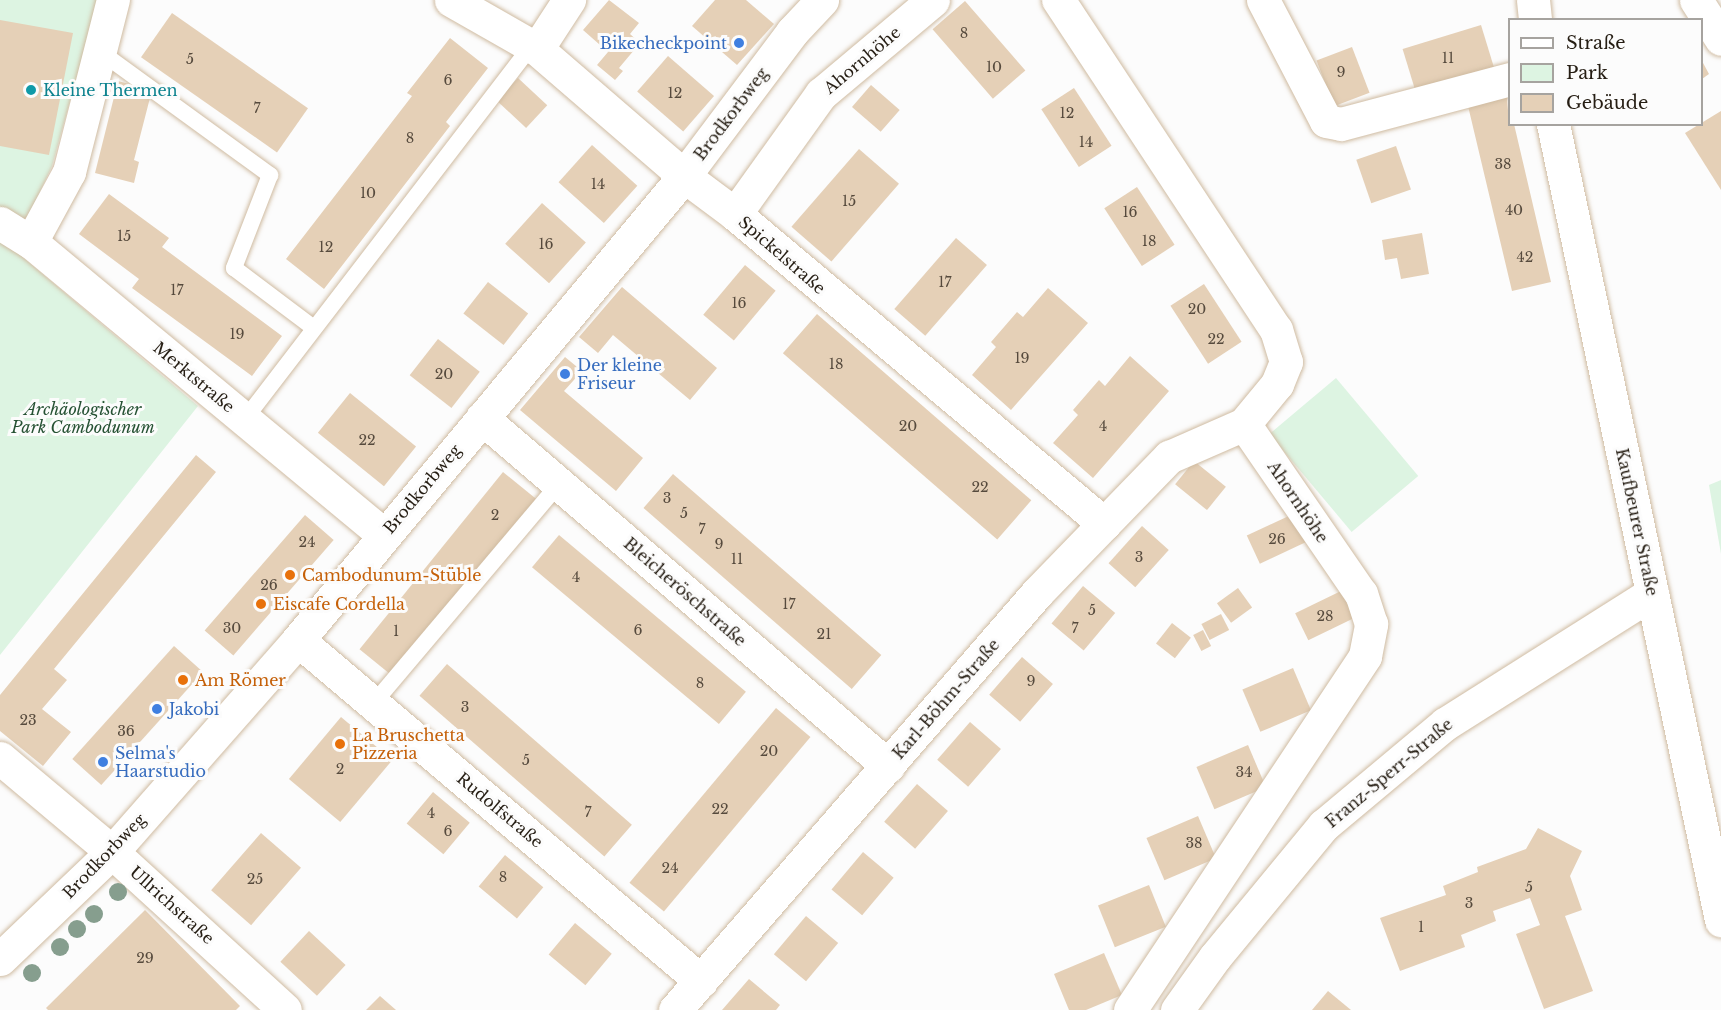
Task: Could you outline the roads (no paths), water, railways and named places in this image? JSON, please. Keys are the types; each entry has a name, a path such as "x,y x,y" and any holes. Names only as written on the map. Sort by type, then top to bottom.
{"street":[{"path":"31,242 69,172 102,52 113,0"},
{"name":"Spickelstraße","path":"451,0 534,47 684,176 735,213 1104,524"},
{"path":"534,47 569,0"},
{"name":"Brodkorbweg","path":"0,958 112,852 298,640 684,176 792,32 822,0"},
{"name":"Ahornhöhe","path":"735,213 820,94 933,0"},
{"path":"1058,0 1276,330 1286,362 1277,384 1244,424"},
{"path":"1263,0 1326,121 1341,124 1508,79"},
{"path":"1533,0 1535,18"},
{"path":"1696,0 1721,39"},
{"name":"Kaufbeurer Straße","path":"1553,126 1721,920"},
{"name":"Merktstraße","path":"0,223 31,242 384,535"},
{"name":"Bleicheröschstraße","path":"482,418 888,766"},
{"name":"Ahornhöhe","path":"1131,1010 1365,656 1371,624 1361,594 1244,424"},
{"name":"Karl-Böhm-Straße","path":"675,1010 1037,594 1169,457 1244,424"},
{"name":"Franz-Sperr-Straße","path":"1177,1010 1215,957 1324,825 1445,724 1652,593"},
{"name":"Rudolfstraße","path":"298,640 701,981"},
{"name":"Ullrichstraße","path":"0,758 112,852 285,1010"}],"lane":[{"path":"245,419 534,47"},
{"path":"102,52 270,175 234,268 314,328"},
{"path":"373,704 559,484"}],"place":[{"name":"Bikecheckpoint","path":"739,43"},
{"name":"Kleine Thermen","path":"31,90"},
{"name":"Der kleine Friseur","path":"565,374"},
{"name":"Cambodunum-Stüble","path":"290,575"},
{"name":"Eiscafe Cordella","path":"261,604"},
{"name":"Am Römer","path":"183,680"},
{"name":"Jakobi","path":"157,709"},
{"name":"La Bruschetta Pizzeria","path":"340,744"},
{"name":"Selma's Haarstudio","path":"103,762"}],"park label":[{"name":"Archäologischer Park Cambodunum","path":"83,418"}]}
